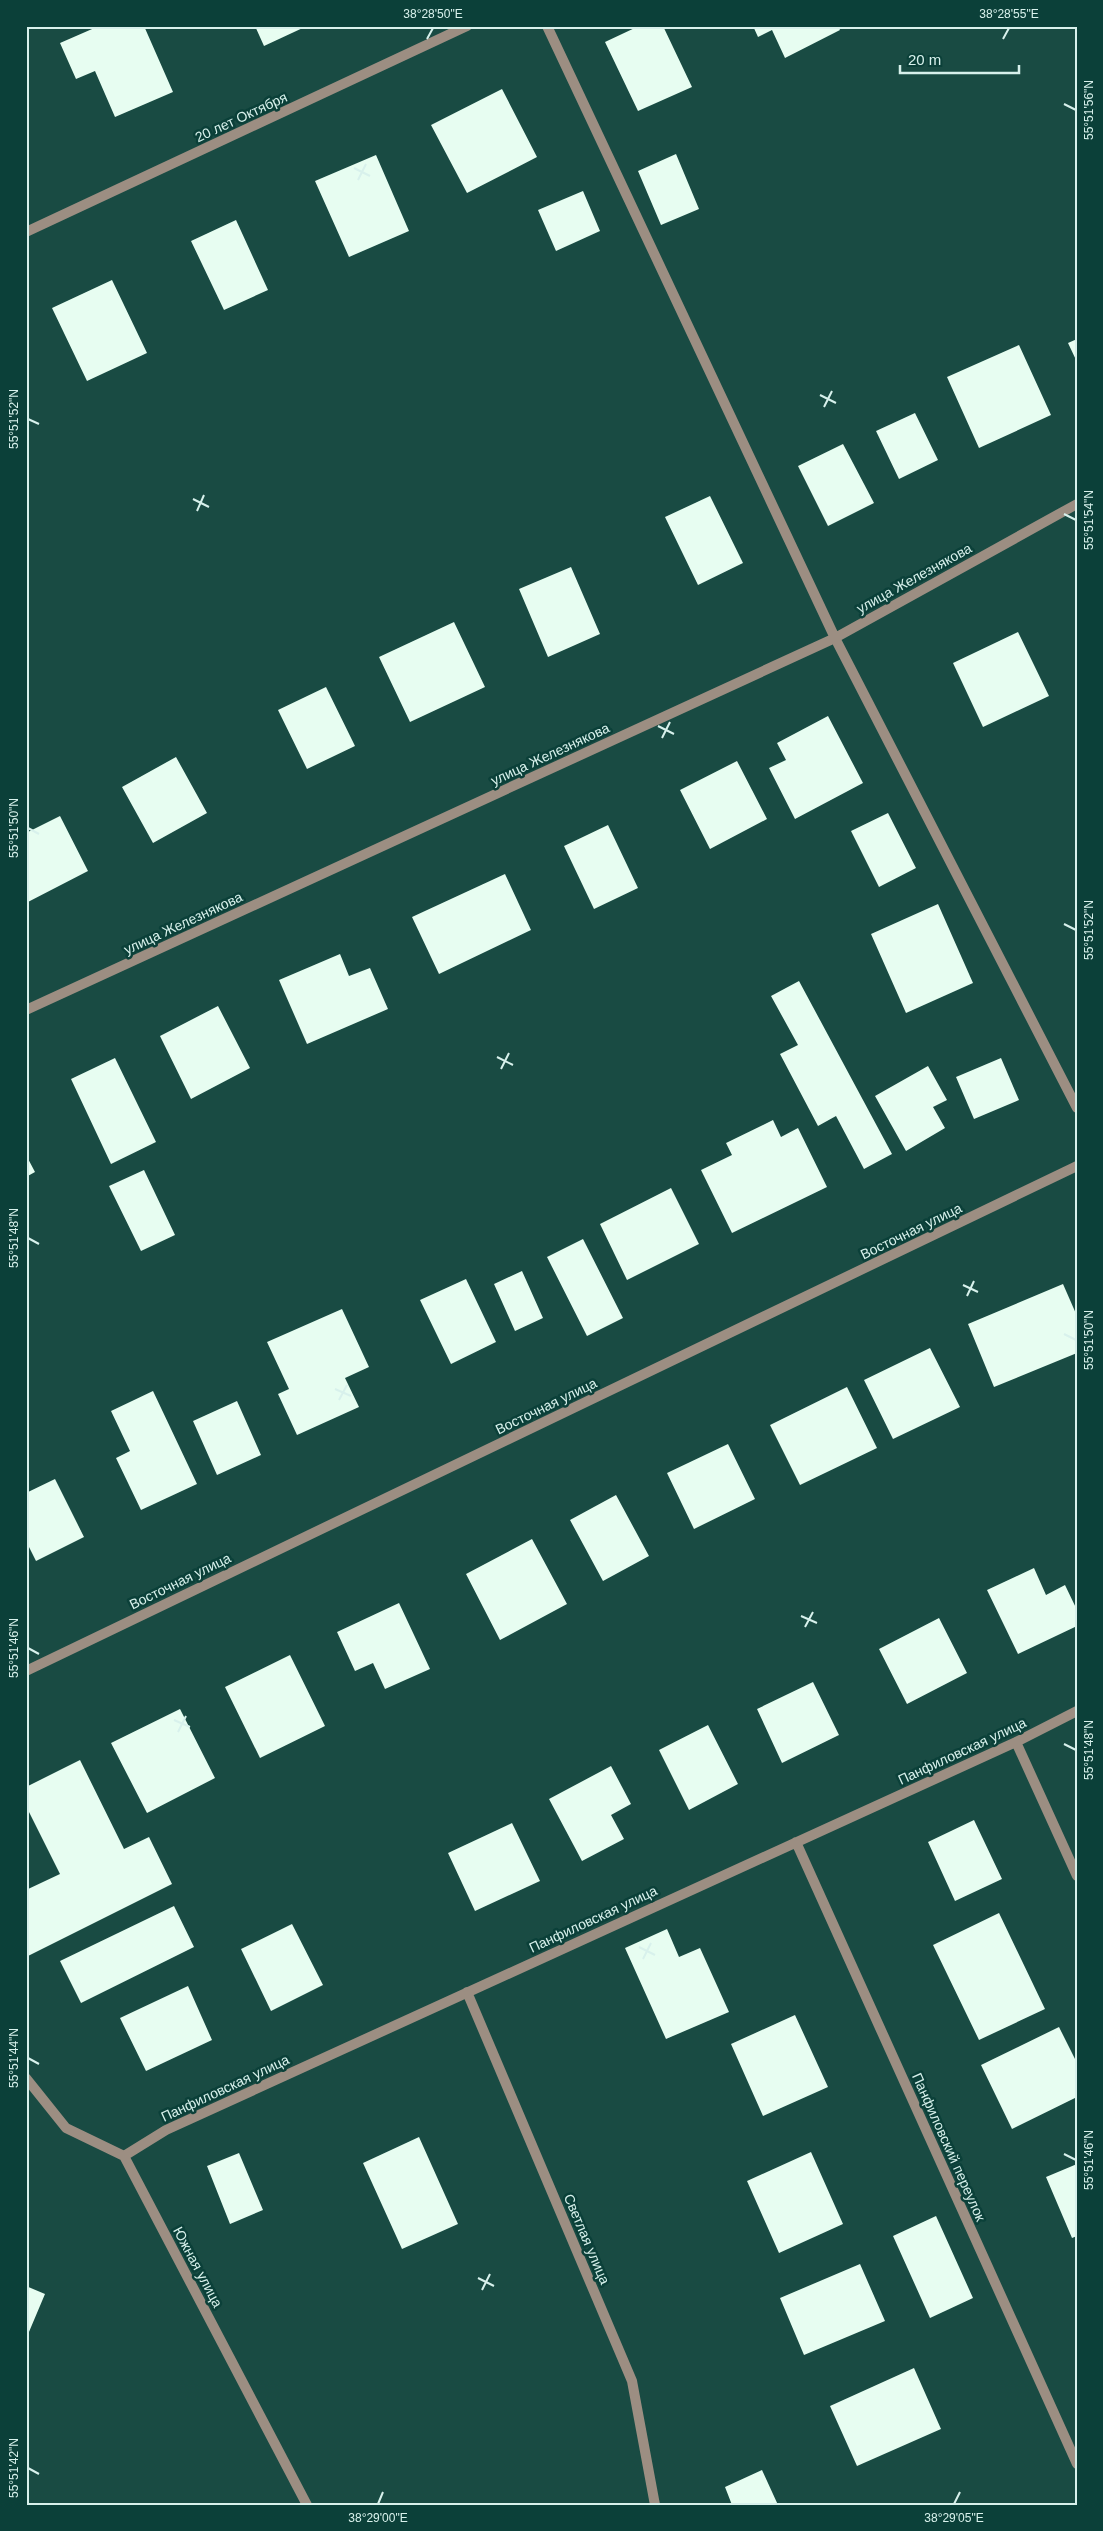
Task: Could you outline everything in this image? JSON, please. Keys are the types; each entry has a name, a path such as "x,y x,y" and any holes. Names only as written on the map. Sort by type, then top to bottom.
{"street":[{"name":"20 лет Октября","path":"26,232 467,26"},
{"path":"546,26 834,638 1077,1108"},
{"name":"улица Железнякова","path":"26,1010 834,638 1077,504"},
{"name":"Восточная улица","path":"26,1670 1077,1166"},
{"name":"Панфиловская улица","path":"124,2156 166,2130 1016,1742 1077,1712"},
{"path":"1016,1742 1077,1876"},
{"name":"Панфиловский переулок","path":"796,1842 1077,2464"},
{"name":"Светлая улица","path":"467,1992 632,2381 655,2505"},
{"path":"26,2078 66,2128 124,2156"},
{"name":"Южная улица","path":"124,2156 307,2505"}],"building":[{"path":"99,26 144,26 173,92 115,117 95,71 76,79 60,43"},
{"path":"255,26 307,26 264,46"},
{"path":"639,26 663,26 692,87 638,111 605,42"},
{"path":"753,26 838,26 840,30 785,58 772,30 758,37"},
{"path":"502,89 537,157 467,193 431,125"},
{"path":"676,154 699,209 661,225 638,171"},
{"path":"376,155 409,231 349,257 315,181"},
{"path":"583,191 600,231 556,251 538,210"},
{"path":"236,220 268,290 224,310 191,241"},
{"path":"112,280 147,353 87,381 52,308"},
{"path":"1077,339 1077,362 1068,343"},
{"path":"1019,345 1051,415 979,448 947,377"},
{"path":"915,413 938,460 899,479 876,431"},
{"path":"843,444 874,503 828,526 798,466"},
{"path":"710,496 743,563 698,585 665,517"},
{"path":"571,567 600,634 548,657 519,589"},
{"path":"454,622 485,687 410,722 379,657"},
{"path":"1018,632 1049,696 983,727 953,663"},
{"path":"326,687 355,746 307,769 278,710"},
{"path":"828,716 863,783 795,819 769,768 786,760 777,743"},
{"path":"176,757 207,813 153,843 122,787"},
{"path":"737,761 767,819 710,849 680,790"},
{"path":"888,813 916,868 879,887 851,831"},
{"path":"60,816 88,871 26,903 26,833"},
{"path":"608,825 638,888 594,909 564,846"},
{"path":"505,874 531,930 439,974 412,917"},
{"path":"938,904 973,983 906,1013 871,934"},
{"path":"340,954 349,976 370,968 388,1009 307,1044 279,980"},
{"path":"799,981 892,1154 864,1169 836,1116 818,1126 780,1054 798,1045 771,996"},
{"path":"218,1006 250,1068 191,1099 160,1036"},
{"path":"115,1058 156,1142 111,1164 71,1079"},
{"path":"1001,1058 1019,1100 974,1119 956,1077"},
{"path":"928,1066 947,1100 933,1107 945,1128 906,1151 875,1096"},
{"path":"773,1120 781,1137 798,1128 827,1187 732,1233 701,1170 732,1155 726,1143"},
{"path":"26,1155 35,1172 26,1177"},
{"path":"144,1170 175,1235 141,1251 109,1186"},
{"path":"671,1188 699,1244 627,1280 600,1224"},
{"path":"583,1239 623,1318 587,1336 547,1257"},
{"path":"522,1271 543,1318 515,1331 494,1284"},
{"path":"466,1279 496,1342 451,1364 420,1300"},
{"path":"1063,1284 1077,1316 1077,1353 994,1387 968,1324"},
{"path":"342,1309 369,1367 345,1378 359,1407 297,1435 278,1394 289,1389 267,1342"},
{"path":"930,1348 960,1407 893,1439 864,1380"},
{"path":"847,1387 877,1448 800,1485 770,1425"},
{"path":"153,1391 197,1484 141,1510 116,1458 130,1451 111,1411"},
{"path":"237,1401 261,1455 217,1475 193,1421"},
{"path":"728,1444 755,1499 694,1529 667,1473"},
{"path":"55,1479 84,1537 36,1561 26,1541 26,1493"},
{"path":"616,1495 649,1556 603,1581 570,1520"},
{"path":"532,1539 567,1604 500,1640 466,1574"},
{"path":"1034,1568 1046,1595 1065,1585 1077,1610 1077,1626 1018,1654 987,1590"},
{"path":"399,1603 430,1669 385,1689 373,1663 355,1671 337,1632"},
{"path":"939,1618 967,1673 907,1704 879,1649"},
{"path":"290,1655 325,1726 260,1758 225,1687"},
{"path":"813,1682 839,1735 782,1763 757,1709"},
{"path":"180,1709 215,1778 147,1813 111,1743"},
{"path":"708,1725 738,1784 689,1810 659,1750"},
{"path":"80,1760 124,1849 149,1837 172,1884 26,1957 26,1890 60,1874 26,1806 26,1787"},
{"path":"611,1766 631,1804 611,1815 624,1839 582,1861 549,1799"},
{"path":"974,1820 1002,1879 955,1901 928,1842"},
{"path":"512,1823 540,1881 475,1911 448,1853"},
{"path":"174,1906 194,1947 81,2003 60,1961"},
{"path":"999,1913 1045,2009 979,2040 933,1945"},
{"path":"292,1924 323,1985 271,2011 241,1949"},
{"path":"667,1929 679,1957 700,1948 729,2012 666,2039 625,1948"},
{"path":"188,1986 212,2040 146,2071 120,2018"},
{"path":"795,2015 828,2087 763,2116 731,2044"},
{"path":"1059,2027 1077,2063 1077,2097 1012,2129 981,2065"},
{"path":"419,2137 458,2224 402,2249 363,2163"},
{"path":"811,2152 843,2224 779,2253 747,2181"},
{"path":"239,2153 263,2210 230,2224 207,2166"},
{"path":"1077,2164 1077,2236 1072,2238 1046,2177"},
{"path":"936,2216 973,2298 930,2318 893,2236"},
{"path":"860,2264 885,2321 804,2355 780,2298"},
{"path":"26,2286 45,2294 26,2339"},
{"path":"914,2368 941,2429 857,2466 830,2406"},
{"path":"762,2470 778,2505 732,2505 725,2487"}]}
